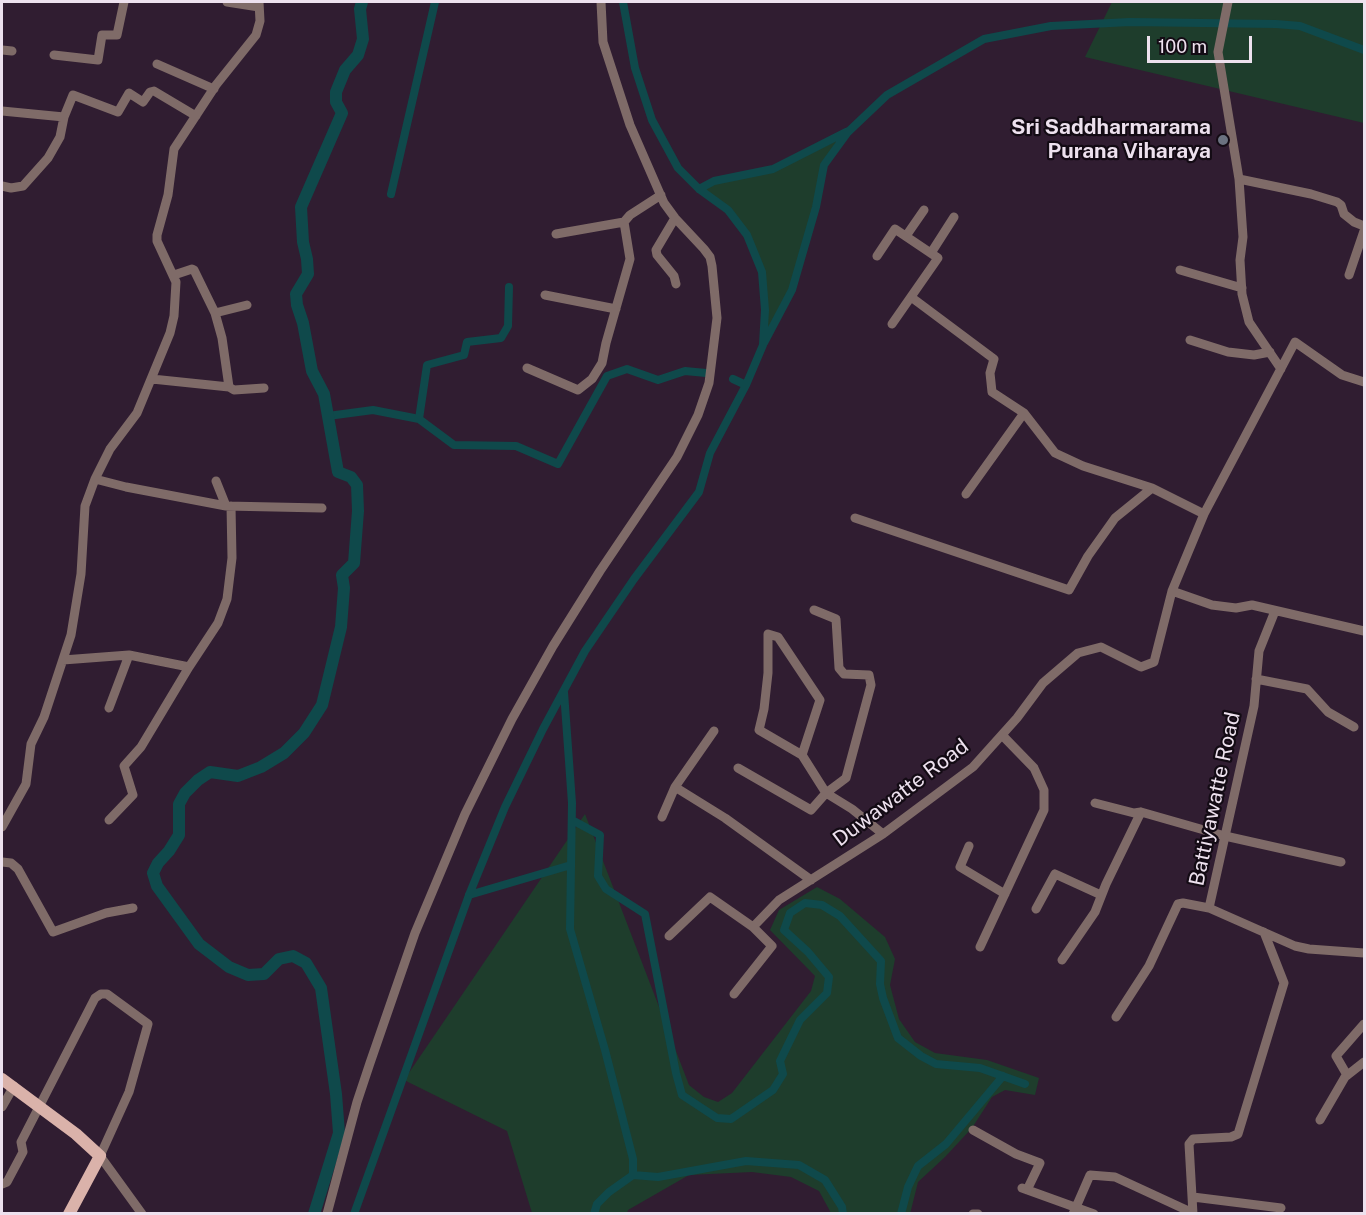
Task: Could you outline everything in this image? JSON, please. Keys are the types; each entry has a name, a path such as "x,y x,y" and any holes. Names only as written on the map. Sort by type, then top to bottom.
{"main road":[{"path":"2,1079 76,1134 100,1156 69,1214"}],"street":[{"path":"54,55 98,60 102,35 117,35 120,2"},
{"path":"2,827 26,784 31,744 44,717 71,635 81,574 85,506 110,449 137,413 170,333 176,296 174,275 157,241 158,229 168,195 174,150 214,89 256,35 260,21 259,4 227,2"},
{"path":"327,1214 370,1062 415,933 465,814 512,719 553,646 600,571 677,457 698,415 709,383 717,318 712,266 704,249 675,218 661,195 630,125 603,42 601,2"},
{"path":"1228,2 1218,51 1239,179 1243,228 1240,260 1244,306 1250,322 1281,369"},
{"path":"2,50 12,51"},
{"path":"157,64 214,89"},
{"path":"2,186 23,186 48,158 60,137 64,117 73,95 118,112 129,93 143,102 150,92 154,91 196,116"},
{"path":"2,111 64,117"},
{"path":"1239,179 1311,194 1337,202 1341,205 1344,214 1354,222 1365,226"},
{"path":"556,234 624,222 630,215 661,195"},
{"path":"906,236 924,210"},
{"path":"930,252 954,217"},
{"path":"675,218 656,250 657,255 674,276 676,284"},
{"path":"527,368 578,390 592,379 602,363 630,259 624,222"},
{"path":"878,256 895,229 938,258 892,324"},
{"path":"1349,275 1365,231"},
{"path":"174,275 194,270 215,313 222,338 229,387"},
{"path":"1180,270 1242,288"},
{"path":"545,296 616,309"},
{"path":"911,297 994,359 990,373 992,392 1024,413 1055,453 1083,466 1152,488 1204,514"},
{"path":"215,313 247,305"},
{"path":"1190,340 1228,352 1254,355 1270,352"},
{"name":"Duwawatte Road","path":"753,927 778,900 883,834 973,767 1043,683 1078,653 1101,647 1141,667 1154,662 1172,591 1204,514 1295,342 1342,375 1364,380"},
{"path":"152,379 229,387 234,390 264,388"},
{"path":"966,494 1024,413"},
{"path":"95,479 126,488 229,506 322,508"},
{"path":"109,820 133,795 124,766 141,747 218,622 227,599 232,558 229,506 216,481"},
{"path":"855,518 1068,590 1088,556 1115,518 1152,488"},
{"path":"1172,591 1212,605 1236,608 1252,605 1365,631"},
{"path":"738,768 811,810 826,793 846,778 871,685 869,675 844,674 839,668 836,619 814,610"},
{"name":"Battiyawatte Road","path":"1116,1017 1149,966 1178,904 1209,908 1254,706 1258,651 1275,611"},
{"path":"802,755 820,700 778,637 768,634 768,673 759,730 802,755 826,793 852,809 883,834"},
{"path":"63,660 129,655 189,667"},
{"path":"108,708 129,655"},
{"path":"1256,679 1307,689 1328,712 1354,727"},
{"path":"662,817 675,787 714,731"},
{"path":"980,947 1044,810 1044,790 1034,768 1002,735"},
{"path":"675,787 725,818 811,880"},
{"path":"1095,803 1134,813 1141,812 1225,836 1341,862"},
{"path":"1062,960 1095,912 1141,812"},
{"path":"969,846 960,867 1005,894"},
{"path":"2,862 11,863 18,869 53,932 106,913 133,908"},
{"path":"1036,909 1054,874 1101,895"},
{"path":"669,936 710,897 753,927 772,946 734,994"},
{"path":"1209,908 1295,946 1365,953"},
{"path":"1075,1210 1090,1175 1115,1177 1193,1213 1189,1144 1193,1139 1235,1137 1238,1134 1284,983 1263,932"},
{"path":"2,1184 7,1182 23,1152 21,1142 95,998 101,994 107,994 148,1024 148,1031 129,1092 100,1156 142,1214"},
{"path":"1347,1075 1336,1056 1365,1024"},
{"path":"1320,1120 1347,1075 1365,1062"},
{"path":"2,1107 14,1086"},
{"path":"974,1130 1016,1154 1040,1163 1025,1189 1075,1210 1094,1214"},
{"path":"1193,1197 1281,1208"},
{"path":"973,1214 978,1214"}],"green space":[{"path":"1112,2 1364,2 1364,123 1085,57"},
{"path":"838,140 823,162 809,224 790,289 768,331 764,270 749,234 730,210 703,189 716,183 774,171"},
{"path":"585,814 689,1085 704,1097 718,1102 732,1093 811,991 815,976 770,930 779,910 817,887 840,899 885,937 895,959 890,985 899,1019 915,1042 935,1053 987,1060 1039,1078 1035,1095 1005,1090 992,1097 972,1128 918,1182 910,1214 831,1213 819,1191 791,1177 752,1172 689,1175 628,1210 627,1213 532,1213 507,1131 404,1080"}],"waterway":[{"path":"314,1214 339,1133 336,1094 321,988 306,963 293,956 279,959 264,974 248,975 229,967 199,944 157,886 153,873 179,835 179,804 185,793 198,780 210,772 238,776 261,767 284,753 304,733 322,705 341,627 344,588 342,575 354,563 358,511 357,485 351,477 338,472 324,394 312,371 296,294 308,274 301,207 342,113 336,102 336,92 345,70 358,55 363,39 360,9 362,2"},
{"path":"391,194 435,2"},
{"path":"354,1214 469,895 505,807 585,651 634,579 699,492 710,453 746,385 763,345 765,310 762,272 747,235 728,210 699,189 678,168 652,120 635,68 623,2"},
{"path":"764,343 792,290 816,207 824,165 848,132 887,95 984,39 1051,26 1130,22 1276,24 1300,26 1364,50"},
{"path":"699,189 714,181 773,169 846,132"},
{"path":"419,419 427,365 464,355 467,342 501,338 508,326 509,287"},
{"path":"328,416 373,410 419,419 454,445 516,446 558,464 607,376 627,369 658,380 685,371 706,373"},
{"path":"733,379 746,385"},
{"path":"564,692 572,803 570,929 633,1159 633,1175 609,1192 597,1204 594,1214"},
{"path":"572,820 600,835 598,876 606,889 645,914 682,1095 717,1118 731,1119 773,1090 783,1074 780,1061 800,1020 827,993 829,977 808,952 784,930 790,913 805,903 822,905 840,916 881,961 880,984 883,998 898,1038 921,1056 936,1064 980,1068 1025,1084"},
{"path":"469,895 571,865"},
{"path":"901,1214 908,1187 918,1166 946,1144 1003,1076"},
{"path":"633,1175 658,1177 746,1161 799,1165 825,1180 842,1207 843,1214"}],"place":[{"name":"Sri Saddharmarama Purana Viharaya","path":"1223,140"}]}
